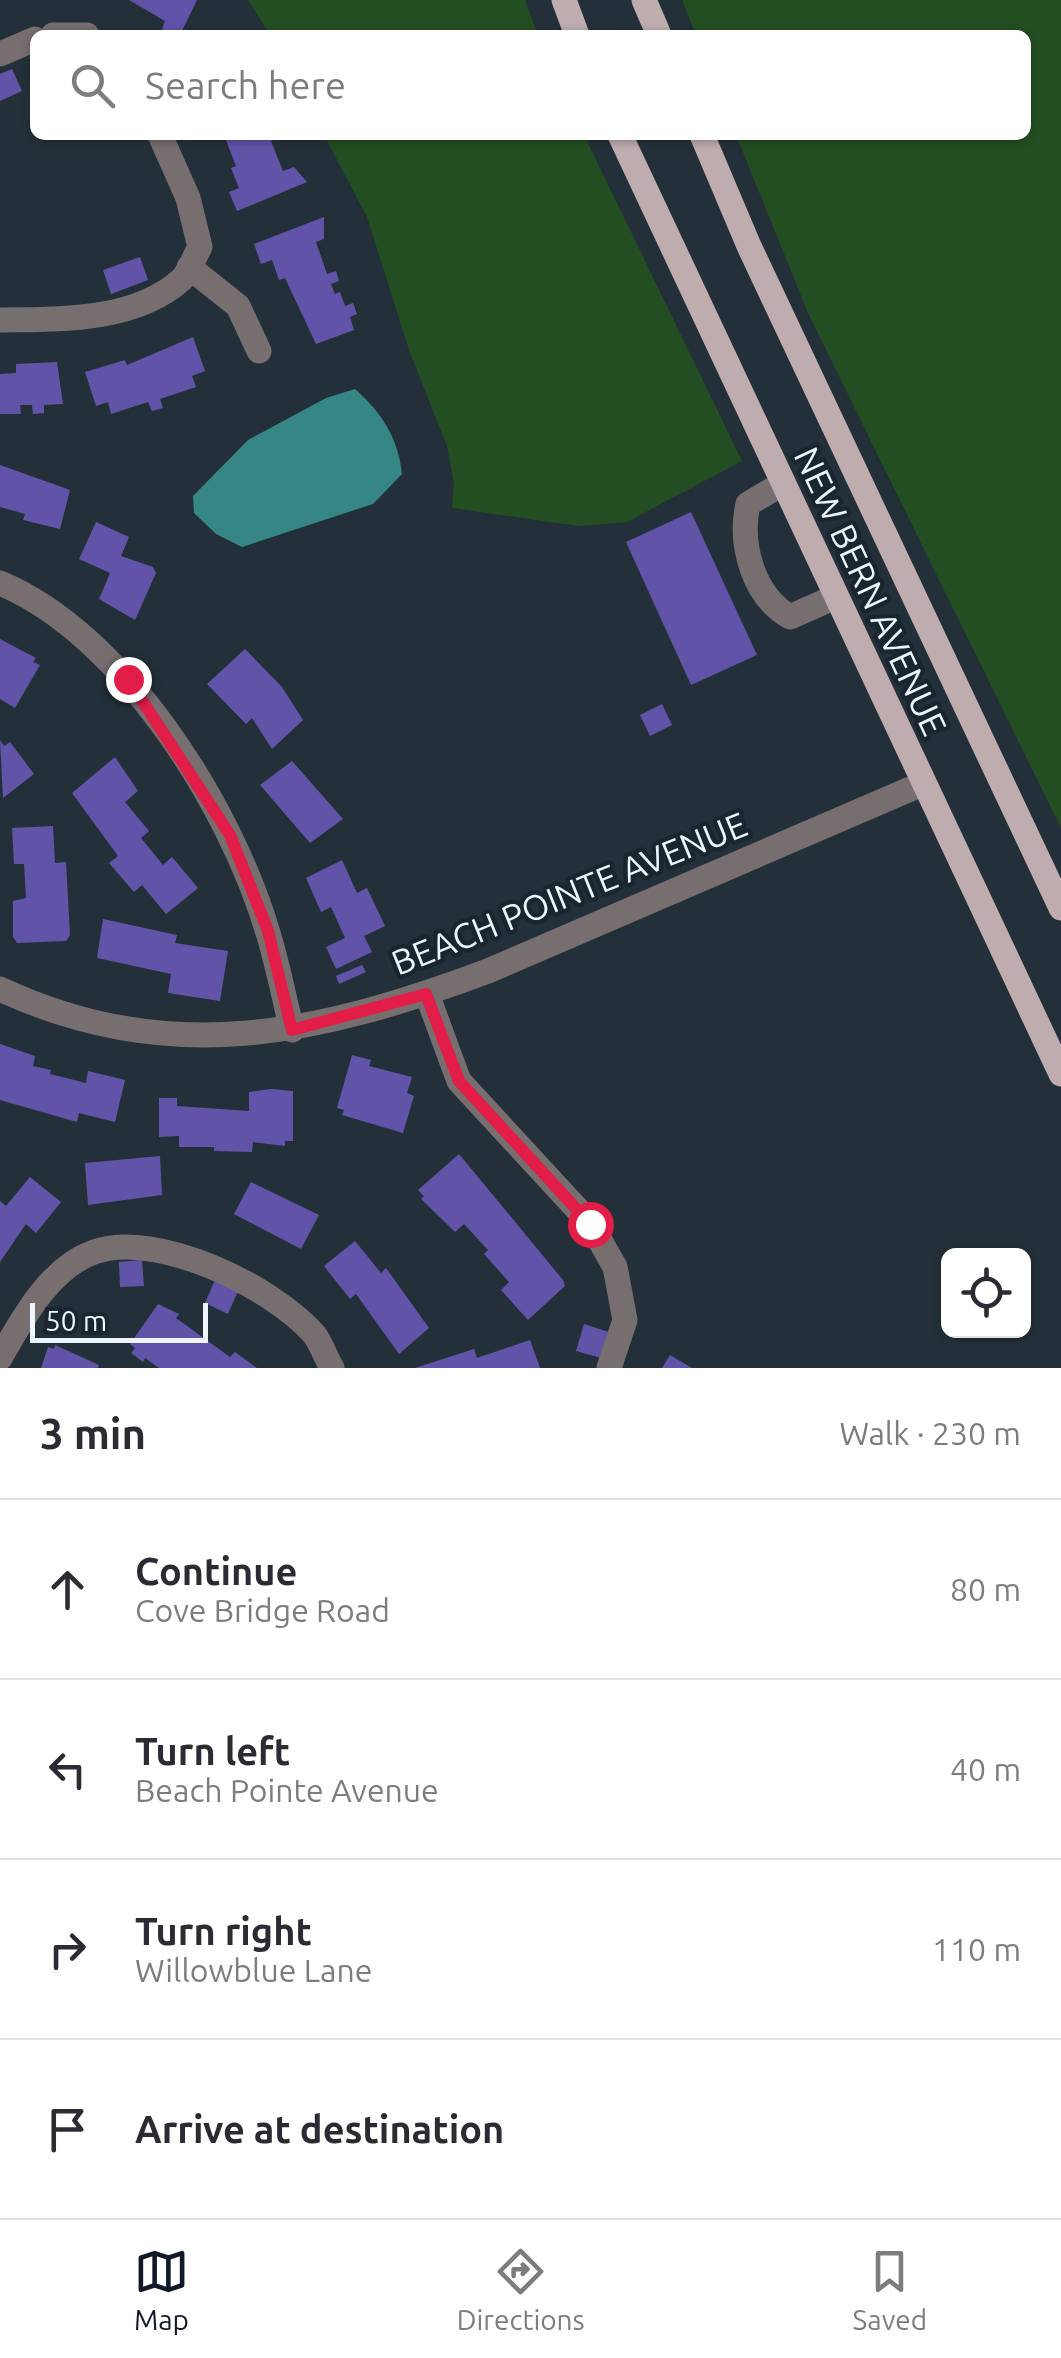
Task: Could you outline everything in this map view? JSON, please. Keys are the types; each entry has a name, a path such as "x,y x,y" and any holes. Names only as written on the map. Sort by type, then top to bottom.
{"main road":[{"path":"564,0 575,30"},
{"path":"644,0 657,30"},
{"name":"NEW BERN AVENUE","path":"622,140 1061,1074"},
{"name":"NEW BERN AVENUE","path":"704,140 749,246 1061,908"}],"street":[{"path":"0,54 30,41"},
{"path":"0,320 70,318 144,304 183,279 200,246 188,198 162,140"},
{"path":"189,267 238,306 259,351"},
{"path":"782,484 748,504 742,526 749,560 772,606 790,617 835,598"},
{"path":"0,582 38,598 122,669 170,740 230,835 268,931 292,1030"},
{"name":"BEACH POINTE AVENUE","path":"0,989 47,1011 118,1028 210,1038 292,1030 426,994 922,784"},
{"path":"426,994 459,1081 590,1224 615,1267 625,1320 609,1368"},
{"path":"0,1358 37,1293 92,1252 131,1245 240,1277 314,1335 332,1368"}],"shaded area":[{"path":"248,0 525,0 536,30 267,30"},
{"path":"682,0 1061,0 1061,828 808,313 738,140 1031,140 1031,30 694,30"},
{"path":"327,140 586,140 742,461 627,522 578,526 452,508 454,484 447,446 409,350 367,217"},
{"path":"355,389 387,427 402,474 373,504 242,547 216,534 194,513 193,496 248,440 326,398"}],"building":[{"path":"129,0 197,0 182,30 162,30 165,21"},
{"path":"12,69 22,91 0,101 0,74"},
{"path":"226,140 273,140 283,171 294,167 307,182 237,211 229,192 239,188 231,168 236,166"},
{"path":"324,217 324,239 316,242 327,274 336,271 339,281 331,284 335,294 340,292 345,306 353,303 357,314 350,317 354,330 316,344 285,278 279,280 272,260 261,264 254,244"},
{"path":"140,257 148,280 111,294 103,270"},
{"path":"193,337 205,371 192,376 196,387 160,399 163,408 152,411 148,402 111,414 108,402 96,406 85,372 125,360 127,365"},
{"path":"57,362 63,404 44,405 44,413 33,414 32,405 20,405 21,414 0,414 0,374 16,373 16,364"},
{"path":"0,465 70,490 60,529 23,520 25,514 0,507"},
{"path":"691,512 757,655 691,685 626,542"},
{"path":"96,522 129,537 121,556 153,567 156,573 135,620 99,599 110,573 79,559"},
{"path":"0,639 36,658 33,662 40,665 15,708 0,699"},
{"path":"245,649 282,687 303,720 272,749 252,718 246,724 207,684"},
{"path":"662,704 672,725 650,736 640,715"},
{"path":"0,740 4,746 10,742 34,774 3,798"},
{"path":"115,757 138,791 125,802 149,831 141,838 163,865 172,857 198,888 166,914 142,885 134,892 109,863 118,856 72,793"},
{"path":"292,761 343,819 310,843 260,785"},
{"path":"53,826 55,863 66,862 70,935 66,941 17,943 13,937 13,901 26,898 24,864 14,864 12,828"},
{"path":"342,860 357,893 367,888 385,926 364,936 372,952 336,969 326,947 345,938 331,907 321,912 306,878"},
{"path":"103,919 177,935 175,943 228,951 220,1001 168,993 171,974 97,958"},
{"path":"362,965 366,972 339,984 336,976"},
{"path":"0,1044 35,1056 33,1066 51,1070 50,1074 86,1083 88,1071 125,1080 115,1122 79,1113 77,1122 0,1100"},
{"path":"352,1055 371,1060 369,1066 412,1077 407,1093 414,1096 403,1133 342,1115 344,1110 337,1108"},
{"path":"293,1091 293,1141 285,1141 285,1146 253,1142 252,1152 214,1151 214,1147 179,1147 179,1136 159,1137 159,1098 177,1098 177,1106 249,1111 249,1092"},
{"path":"459,1154 563,1280 565,1286 528,1320 501,1290 509,1282 484,1254 488,1250 464,1224 455,1232 421,1199 424,1196 418,1190"},
{"path":"160,1156 162,1195 88,1205 85,1163"},
{"path":"30,1177 61,1202 36,1233 26,1224 0,1262 0,1201 6,1206"},
{"path":"251,1182 319,1215 301,1249 234,1214"},
{"path":"355,1241 381,1273 386,1268 429,1328 399,1354 356,1294 350,1299 324,1266"},
{"path":"142,1260 144,1286 120,1287 119,1262"},
{"path":"215,1280 238,1291 228,1314 205,1303"},
{"path":"158,1304 179,1314 176,1318 230,1357 235,1352 257,1368 159,1368 145,1358 143,1362 131,1353 135,1348 130,1344"},
{"path":"584,1324 609,1332 601,1358 576,1351"},
{"path":"530,1340 540,1368 415,1368 474,1349 477,1358"},
{"path":"55,1345 99,1365 98,1368 41,1368 48,1347 54,1349"},
{"path":"670,1355 692,1368 662,1368"}],"route":[{"path":"128,679 230,835 268,931 292,1030 426,994 459,1081 590,1224"}]}
